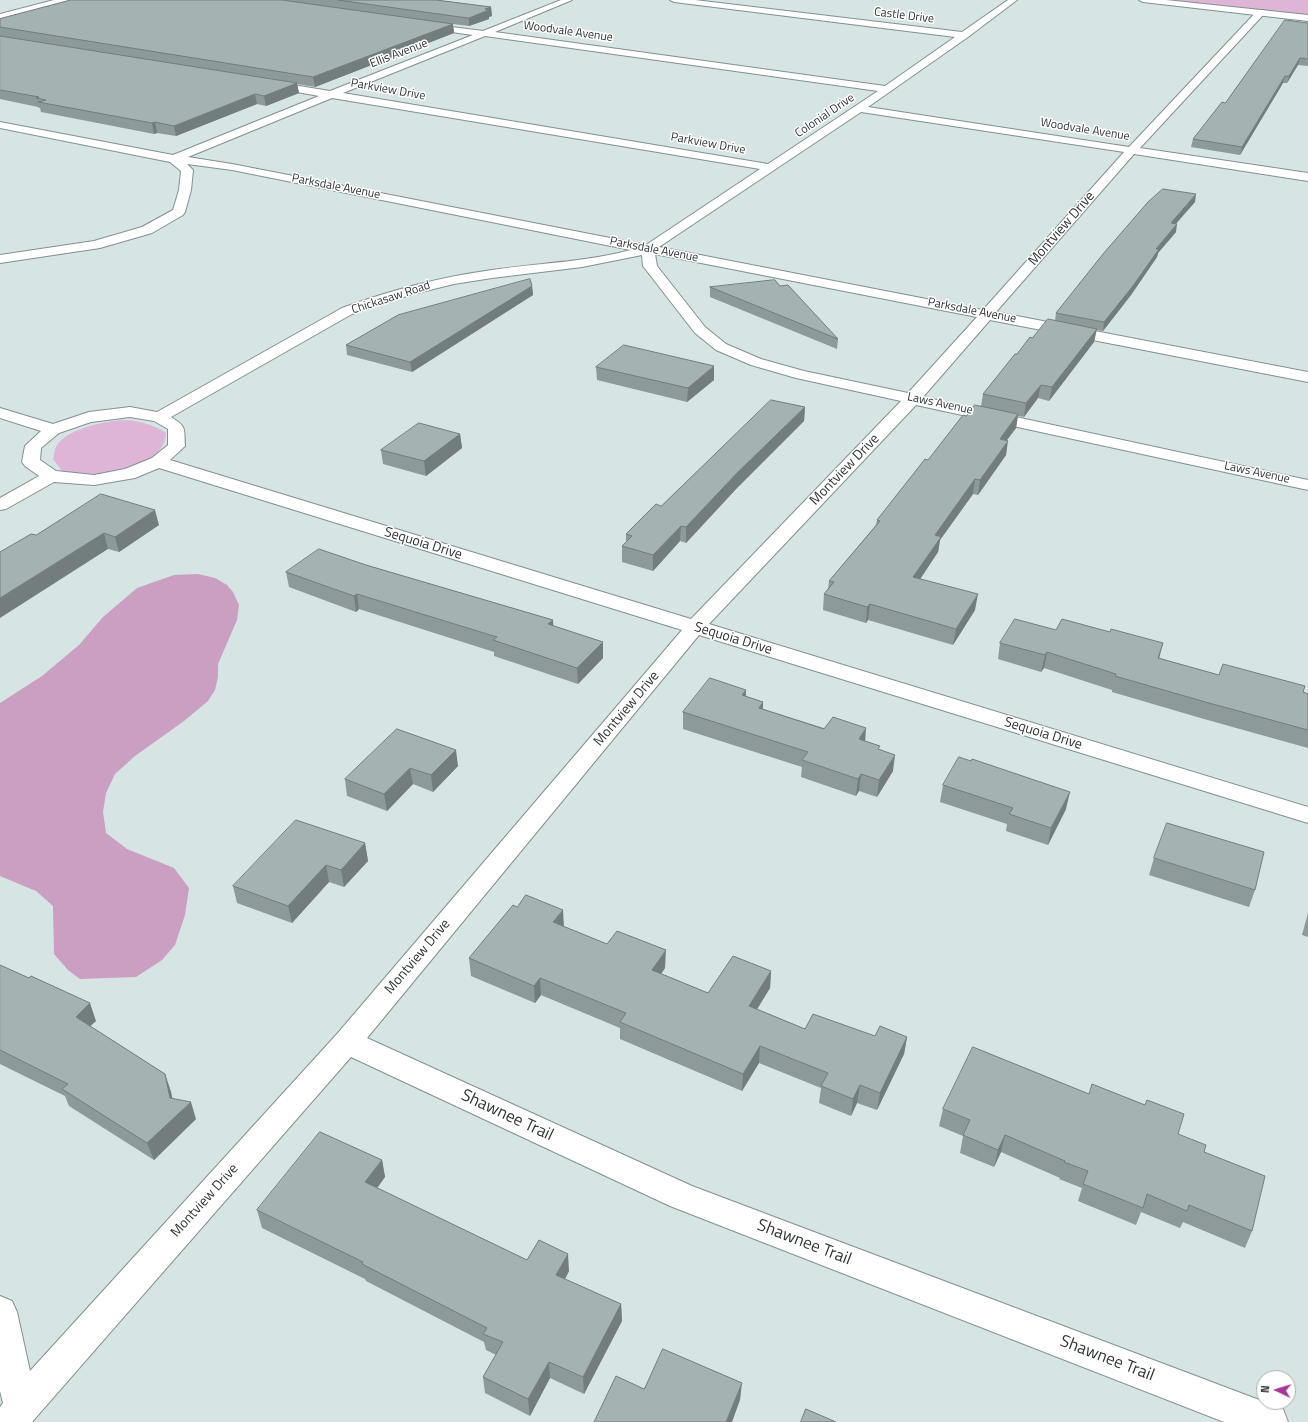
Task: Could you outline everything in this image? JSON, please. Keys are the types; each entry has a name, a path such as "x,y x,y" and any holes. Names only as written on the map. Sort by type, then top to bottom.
{"street":[{"path":"0,18 64,0"},
{"name":"Ellis Avenue","path":"174,159 568,0"},
{"name":"Castle Drive","path":"674,0 965,35"},
{"name":"Colonial Drive","path":"648,249 859,109 1013,0"},
{"path":"1143,0 1308,18"},
{"name":"Montview Drive","path":"16,1415 347,1042 695,627 913,398 1131,151 1260,12"},
{"name":"Woodvale Avenue","path":"416,24 886,89"},
{"name":"Parkview Drive","path":"255,81 772,168"},
{"name":"Woodvale Avenue","path":"859,109 1308,177"},
{"name":"Parksdale Avenue","path":"0,125 174,159 240,168 1308,377"},
{"path":"0,259 95,245 147,230 179,212 185,190 187,170 174,159"},
{"name":"Laws Avenue","path":"648,249 650,266 700,330 721,347 756,362 801,375 913,398 1308,485"},
{"name":"Chickasaw Road","path":"159,417 347,311 380,298 428,285 471,276 623,257 648,249"},
{"path":"130,412 159,417 176,427 177,446 158,462 129,474 94,480 51,476 32,462 33,446 53,429 89,416 130,412"},
{"path":"0,413 53,429"},
{"name":"Sequoia Drive","path":"158,462 1308,815"},
{"path":"0,505 51,476"},
{"name":"Shawnee Trail","path":"347,1042 681,1196 1270,1422"},
{"path":"0,1312 16,1415"}],"shaded area":[{"path":"1163,0 1308,0 1308,16"},
{"path":"121,420 145,423 166,433 165,439 159,451 151,457 134,465 113,471 94,474 80,474 62,471 53,459 56,447 67,435 95,425"},
{"path":"198,574 215,578 227,585 233,592 239,605 237,620 218,664 218,677 215,690 208,701 184,721 135,756 115,774 106,793 103,812 106,833 127,849 174,868 189,888 185,915 175,945 162,960 136,977 80,979 68,970 54,954 53,906 36,891 0,876 0,703 42,676 79,645 103,617 137,588 174,575"}],"building":[{"path":"71,0 282,0 453,24 313,77 0,27 0,19"},
{"path":"338,0 436,0 491,7 485,9 489,10 469,18"},
{"path":"1285,20 1308,23 1308,59 1300,58 1289,76 1285,76 1242,147 1193,139 1222,102 1225,103"},
{"path":"0,36 297,83 264,96 255,94 174,126 155,122 152,123 38,102 46,100 36,98 39,97 0,90"},
{"path":"1163,189 1196,194 1171,223 1177,224 1156,249 1159,249 1133,286 1104,322 1056,313 1103,254 1148,202"},
{"path":"530,279 532,286 410,362 346,345 398,315"},
{"path":"775,280 780,286 788,285 838,339 710,287"},
{"path":"1048,319 1097,329 1052,387 1041,385 1026,403 983,394 1015,354 1017,354 1030,337 1032,338"},
{"path":"624,345 714,366 688,388 596,367"},
{"path":"771,400 805,407 737,473 686,527 681,526 653,555 622,546 632,536 626,534 656,504 661,506"},
{"path":"975,405 1018,414 1000,439 1008,441 980,480 975,479 935,535 941,537 913,577 978,594 956,629 870,604 867,607 824,594 834,582 829,581 880,521 877,520 925,459 928,460 963,415 966,416"},
{"path":"419,423 460,434 424,461 381,450"},
{"path":"101,494 155,510 115,537 104,533 0,598 0,552 31,534 36,535"},
{"path":"319,549 366,565 553,620 548,624 603,642 577,668 493,640 497,637 357,594 354,596 286,572"},
{"path":"1015,619 1056,630 1062,619 1110,632 1111,629 1163,643 1158,658 1219,675 1223,664 1305,686 1303,692 1308,694 1308,730 1115,676 1116,674 1047,652 1045,655 1000,643"},
{"path":"710,678 746,690 742,695 763,702 759,708 824,729 833,717 866,728 859,739 880,746 878,749 895,755 879,780 861,774 858,779 802,760 808,752 683,712"},
{"path":"397,729 456,750 431,775 410,768 384,794 345,779"},
{"path":"959,757 971,761 972,759 1070,792 1051,828 1009,814 1013,808 943,785"},
{"path":"296,820 365,843 341,870 326,865 288,906 233,886"},
{"path":"1167,823 1264,852 1255,890 1154,858"},
{"path":"526,895 563,910 553,922 607,944 617,931 666,950 652,970 708,993 733,956 771,971 749,1006 805,1029 813,1014 875,1036 880,1026 907,1037 880,1093 860,1085 853,1099 821,1086 828,1073 760,1046 743,1074 620,1022 626,1013 540,978 534,986 469,958 513,905 517,907"},
{"path":"0,965 29,978 31,976 90,1003 76,1017 165,1074 170,1098 191,1102 147,1143 62,1089 68,1084 0,1050"},
{"path":"973,1047 1089,1094 1092,1084 1145,1105 1147,1100 1184,1114 1178,1134 1206,1145 1204,1152 1265,1176 1252,1231 1189,1205 1187,1211 1147,1194 1143,1208 1083,1184 1088,1171 1064,1162 1065,1161 1005,1135 998,1150 963,1135 970,1120 943,1109"},
{"path":"320,1132 382,1160 365,1182 527,1260 539,1240 568,1254 556,1275 621,1304 583,1377 549,1362 528,1399 483,1377 503,1342 483,1334 487,1328 362,1264 363,1262 257,1210"},
{"path":"663,1349 742,1383 726,1422 594,1422 616,1376 644,1389"},
{"path":"806,1409 836,1422 801,1422"}]}
